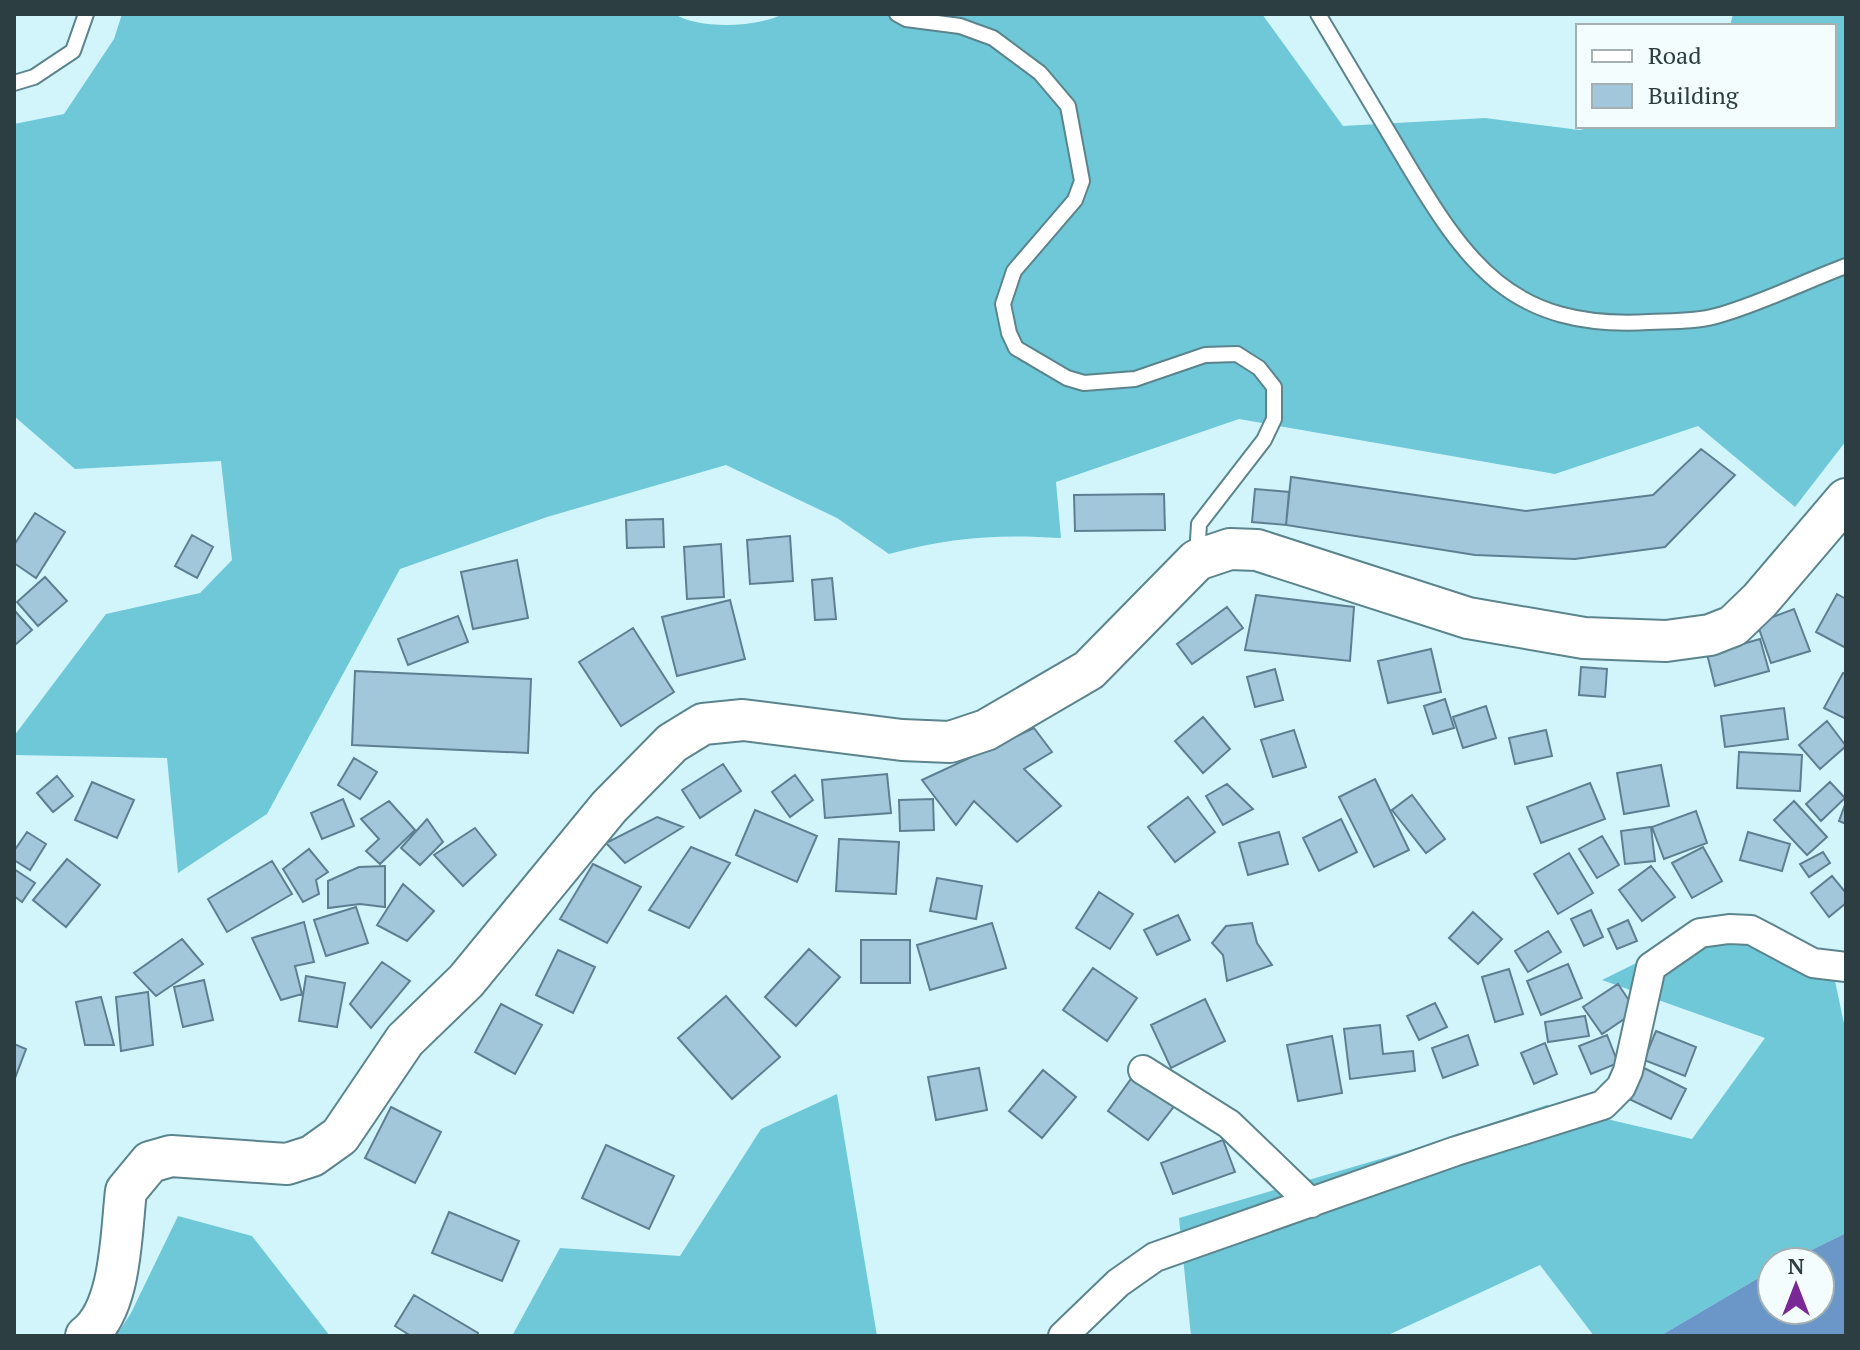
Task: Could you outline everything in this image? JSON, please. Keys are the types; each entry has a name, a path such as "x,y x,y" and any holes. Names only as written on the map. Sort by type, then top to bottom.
{"main road":[{"path":"86,1336 105,1310 113,1290 126,1191 134,1177 150,1162 171,1156 287,1164 312,1156 340,1136 405,1040 466,981 609,807 672,743 703,724 743,720 902,740 950,742 986,730 1089,670 1197,560 1230,549 1257,550 1468,618 1584,638 1666,641 1710,635 1733,626 1760,600 1846,499"}],"street":[{"path":"1063,1336 1118,1283 1155,1257 1456,1151 1603,1105 1621,1087 1628,1071 1651,967 1700,933 1751,930 1813,963 1846,967"},
{"path":"1143,1070 1229,1124 1311,1203"}],"lane":[{"path":"14,83 34,77 73,51 86,14"},
{"path":"897,14 906,19 960,26 993,38 1040,73 1068,106 1082,181 1075,200 1014,271 1003,304 1009,333 1016,348 1067,378 1084,383 1135,379 1205,355 1237,354 1259,368 1274,387 1274,419 1264,440 1199,524 1197,560"},
{"path":"1318,14 1449,234 1516,296 1561,316 1609,325 1682,321 1715,316 1846,266"}],"shaded area":[{"path":"122,14 675,14 698,23 729,25 759,22 783,14 1262,14 1343,126 1485,118 1580,130 1836,128 1836,24 1730,24 1733,14 1846,14 1846,441 1795,507 1698,426 1555,474 1239,419 1056,482 1061,538 975,538 889,554 837,518 726,465 547,517 400,569 267,814 178,873 167,758 14,755 14,736 106,614 200,593 232,560 221,461 75,469 14,416 14,124 64,114 114,39"},
{"path":"1719,922 1834,976 1846,1033 1846,1233 1820,1246 1756,1246 1756,1279 1660,1336 1594,1336 1540,1265 1386,1336 1191,1336 1179,1218 1404,1152 1547,1105 1692,1139 1765,1038 1602,980"},
{"path":"837,1094 877,1336 512,1336 560,1248 680,1256 761,1129"},
{"path":"178,1216 252,1236 330,1336 116,1336 131,1313"},
{"path":"1846,1233 1846,1336 1660,1336 1756,1279 1756,1326 1836,1326 1836,1246 1820,1246"}],"building":[{"path":"1701,449 1735,475 1665,547 1575,559 1475,555 1286,525 1291,477 1526,511 1653,495"},
{"path":"1255,489 1289,492 1286,525 1252,522"},
{"path":"1164,494 1165,530 1075,531 1074,495"},
{"path":"35,513 65,532 36,578 14,563 14,545"},
{"path":"663,519 664,547 627,548 626,520"},
{"path":"192,535 213,547 197,578 175,566"},
{"path":"790,536 793,581 750,584 747,540"},
{"path":"721,544 724,597 687,599 684,547"},
{"path":"517,560 528,618 473,629 461,572"},
{"path":"45,577 67,601 38,626 17,602"},
{"path":"832,578 836,619 815,620 812,580"},
{"path":"1837,594 1846,599 1846,648 1816,632"},
{"path":"1256,595 1354,607 1350,661 1245,650"},
{"path":"730,600 745,659 677,676 662,617"},
{"path":"1227,607 1243,628 1192,664 1177,644"},
{"path":"1794,609 1810,651 1771,663 1757,623"},
{"path":"14,610 32,630 15,645 14,644"},
{"path":"458,616 468,642 408,665 398,639"},
{"path":"633,628 674,692 621,726 579,662"},
{"path":"1760,639 1769,671 1715,686 1707,654"},
{"path":"1431,649 1441,692 1388,703 1378,661"},
{"path":"1581,667 1607,669 1605,697 1579,695"},
{"path":"1275,669 1283,700 1255,707 1247,677"},
{"path":"355,671 531,679 528,753 352,745"},
{"path":"1843,673 1846,674 1846,719 1824,708"},
{"path":"1445,699 1454,728 1433,734 1424,706"},
{"path":"1486,706 1496,738 1463,748 1453,717"},
{"path":"1784,708 1788,739 1725,747 1721,716"},
{"path":"1203,717 1230,749 1203,773 1175,741"},
{"path":"1827,721 1846,746 1820,769 1799,745"},
{"path":"1034,728 1052,752 1024,769 1061,806 1017,842 974,801 956,825 922,780"},
{"path":"1294,730 1306,767 1273,777 1261,740"},
{"path":"1546,730 1552,756 1515,764 1509,738"},
{"path":"1739,752 1802,755 1800,791 1737,788"},
{"path":"354,758 377,772 360,799 338,785"},
{"path":"723,764 741,791 700,818 682,790"},
{"path":"1661,765 1669,806 1624,814 1617,773"},
{"path":"887,774 891,813 825,818 822,780"},
{"path":"795,775 813,800 790,817 772,792"},
{"path":"57,776 73,796 53,812 37,793"},
{"path":"1375,779 1409,850 1374,867 1339,797"},
{"path":"92,782 134,800 117,838 75,820"},
{"path":"1830,782 1845,798 1821,821 1806,804"},
{"path":"1590,783 1605,819 1541,843 1527,807"},
{"path":"1227,784 1253,809 1223,825 1206,796"},
{"path":"1412,795 1445,839 1426,853 1392,810"},
{"path":"1188,797 1215,832 1175,862 1148,827"},
{"path":"343,799 354,826 322,839 311,813"},
{"path":"933,799 934,830 900,831 899,800"},
{"path":"389,801 415,830 380,864 366,851 379,839 361,819"},
{"path":"1794,801 1827,837 1807,855 1774,820"},
{"path":"1846,802 1846,824 1839,821"},
{"path":"755,810 817,836 797,882 736,855"},
{"path":"1696,811 1707,843 1664,859 1652,827"},
{"path":"657,817 683,827 625,863 606,843"},
{"path":"427,819 443,842 420,865 401,848"},
{"path":"1341,819 1357,852 1319,871 1303,838"},
{"path":"1651,827 1655,861 1625,864 1621,831"},
{"path":"475,828 496,855 463,886 434,855"},
{"path":"27,832 46,844 30,870 14,860 14,851"},
{"path":"1279,832 1288,864 1248,875 1239,843"},
{"path":"1748,832 1790,844 1782,871 1740,860"},
{"path":"1602,836 1619,865 1597,878 1579,849"},
{"path":"839,839 899,842 896,894 836,891"},
{"path":"691,847 730,863 689,928 649,910"},
{"path":"1703,847 1722,881 1692,898 1672,863"},
{"path":"309,849 328,872 316,880 319,894 303,902 283,869"},
{"path":"1823,852 1830,863 1809,877 1800,864"},
{"path":"1569,853 1593,893 1558,914 1534,874"},
{"path":"67,859 100,885 66,927 33,900"},
{"path":"272,861 292,894 227,932 208,899"},
{"path":"593,864 641,887 607,943 560,919"},
{"path":"385,866 385,907 360,904 328,908 328,881 359,867"},
{"path":"1651,866 1675,897 1642,921 1619,890"},
{"path":"14,869 35,883 22,902 14,896"},
{"path":"1832,876 1846,893 1846,903 1829,917 1811,893"},
{"path":"937,878 982,886 976,919 930,911"},
{"path":"403,884 434,911 407,941 377,925"},
{"path":"1099,892 1133,914 1110,949 1076,928"},
{"path":"356,907 368,943 326,956 314,920"},
{"path":"1591,910 1603,937 1584,946 1571,919"},
{"path":"1473,912 1502,939 1478,964 1449,938"},
{"path":"1178,915 1190,940 1157,955 1144,930"},
{"path":"1628,920 1637,941 1617,949 1608,929"},
{"path":"304,922 314,962 295,966 302,994 281,1000 252,938"},
{"path":"992,923 1006,968 930,990 917,945"},
{"path":"1252,923 1257,943 1272,965 1227,981 1223,955 1212,943 1226,926"},
{"path":"1548,931 1561,952 1528,972 1515,951"},
{"path":"182,939 203,964 156,996 134,973"},
{"path":"861,940 910,940 910,983 861,983"},
{"path":"809,949 840,977 796,1026 765,997"},
{"path":"558,950 595,967 573,1013 536,995"},
{"path":"382,962 410,981 371,1028 350,1004"},
{"path":"1568,964 1582,998 1541,1015 1527,981"},
{"path":"1093,968 1137,998 1107,1041 1063,1010"},
{"path":"1509,969 1523,1014 1495,1022 1482,977"},
{"path":"306,976 345,983 337,1027 299,1021"},
{"path":"204,980 213,1020 183,1027 174,987"},
{"path":"1618,984 1636,1011 1602,1034 1583,1007"},
{"path":"148,992 153,1045 121,1051 116,997"},
{"path":"726,996 780,1057 732,1099 678,1038"},
{"path":"101,997 114,1045 85,1045 76,1002"},
{"path":"1205,999 1225,1041 1171,1068 1151,1025"},
{"path":"1435,1003 1447,1027 1419,1040 1407,1016"},
{"path":"501,1004 542,1025 515,1074 475,1052"},
{"path":"1585,1016 1589,1036 1548,1042 1545,1022"},
{"path":"1380,1025 1383,1054 1413,1051 1415,1071 1350,1079 1344,1029"},
{"path":"1656,1031 1696,1047 1685,1076 1644,1060"},
{"path":"1468,1035 1478,1065 1443,1078 1432,1048"},
{"path":"1607,1035 1618,1063 1591,1074 1579,1046"},
{"path":"1332,1036 1342,1093 1298,1101 1287,1045"},
{"path":"1545,1043 1557,1074 1534,1084 1521,1053"},
{"path":"14,1044 26,1049 14,1081"},
{"path":"979,1068 987,1110 936,1120 928,1077"},
{"path":"1644,1068 1686,1089 1671,1119 1629,1099"},
{"path":"1138,1069 1179,1100 1148,1140 1108,1111"},
{"path":"1043,1070 1076,1097 1042,1138 1009,1111"},
{"path":"391,1107 441,1132 415,1183 365,1158"},
{"path":"1223,1140 1235,1172 1173,1194 1161,1163"},
{"path":"606,1145 674,1176 649,1229 582,1198"},
{"path":"449,1212 519,1241 502,1281 432,1253"},
{"path":"414,1295 478,1333 477,1336 411,1336 395,1326"}]}
